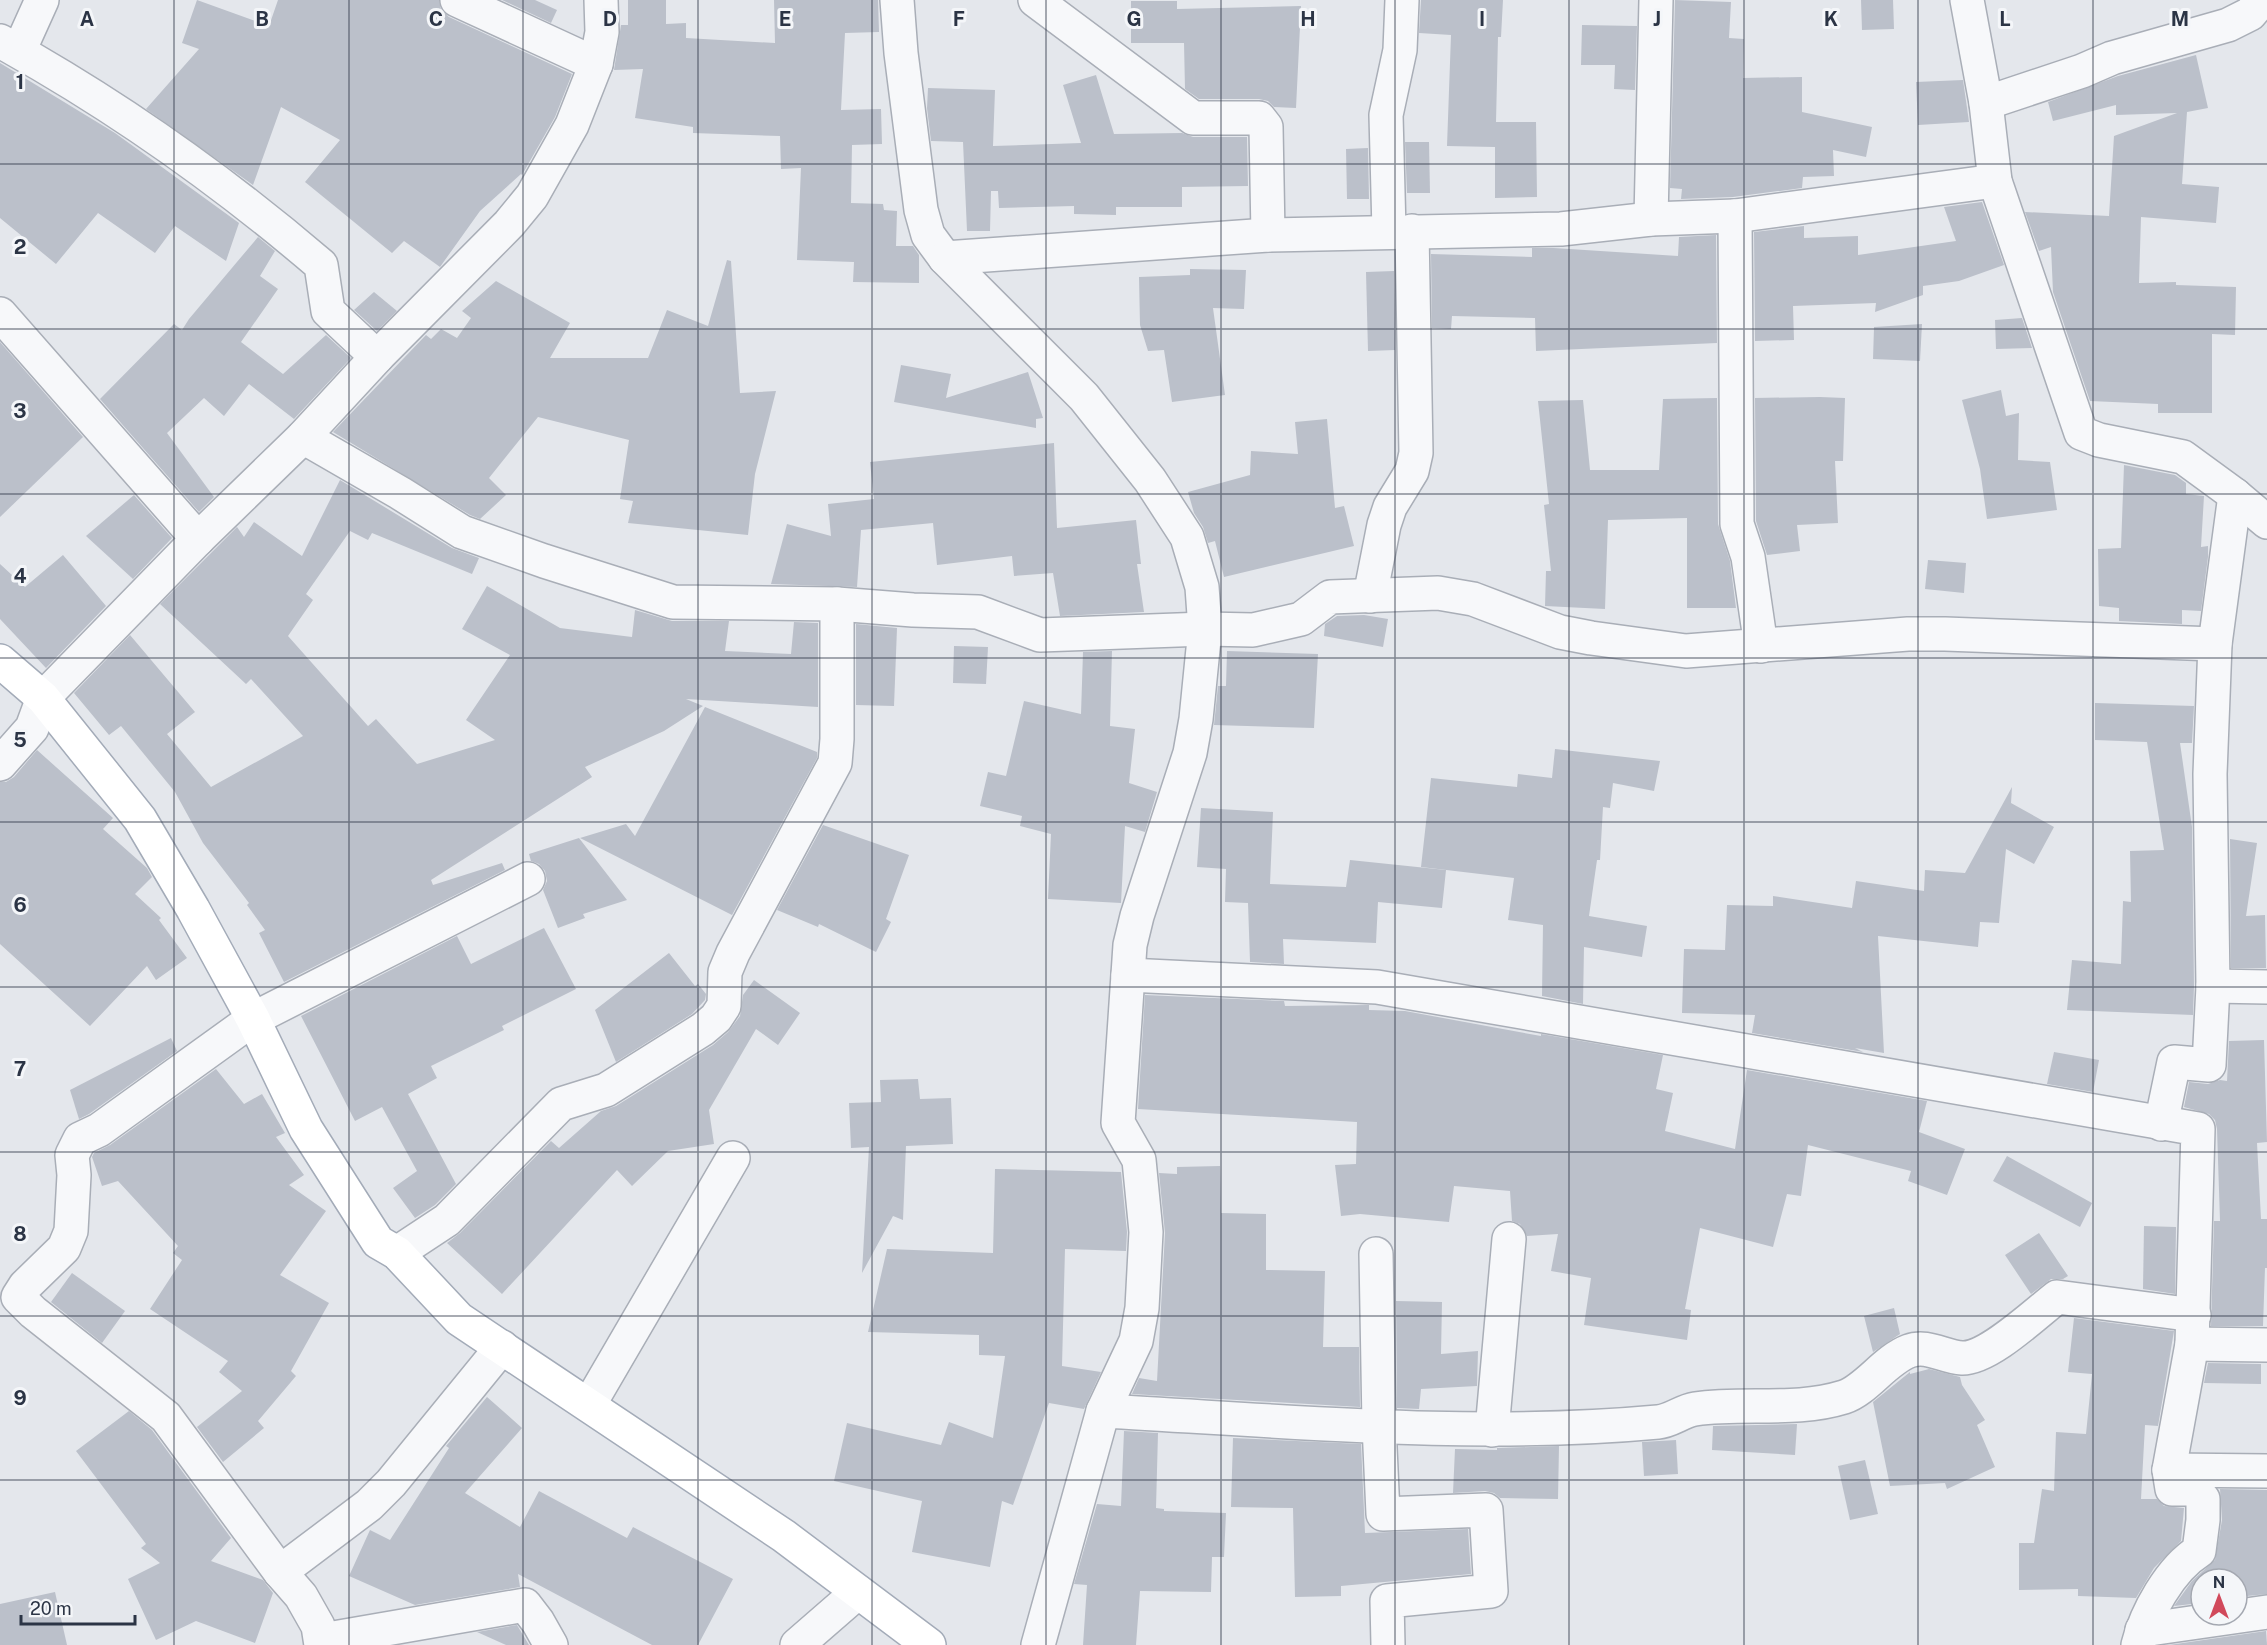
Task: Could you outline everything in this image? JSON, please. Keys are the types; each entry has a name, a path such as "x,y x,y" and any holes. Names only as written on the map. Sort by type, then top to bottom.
{"main road":[{"path":"0,661 43,698 140,819 193,909 253,1019 306,1129 378,1242 397,1253 459,1318 784,1536 929,1645"}],"street":[{"path":"42,0 9,46 143,129 276,226 321,265 328,311 377,357"},
{"path":"457,0 596,64"},
{"path":"0,764 32,728 43,698 198,539 303,437 377,357 509,224 532,196 572,125 596,64 602,32 602,0"},
{"path":"897,0 901,53 921,210 928,235 945,258 1084,397 1150,480 1187,537 1202,587 1204,629 1196,719 1190,753 1137,916 1130,945 1118,1123 1139,1160 1146,1243 1142,1308 1136,1341 1103,1411 1038,1645"},
{"path":"1035,0 1193,118 1260,118 1266,127 1268,235"},
{"path":"1370,596 1384,525 1390,507 1412,471 1416,453 1400,231 1386,115 1400,50 1402,0"},
{"path":"1651,219 1656,0"},
{"path":"1967,0 1986,103 1995,181 2081,433 2099,440 2183,457 2267,522"},
{"path":"1986,103 2082,71 2112,58 2228,25 2250,14 2262,0"},
{"path":"945,258 1268,235 1561,229 1651,219 1735,216 1995,181"},
{"path":"1735,216 1737,524 1748,557 1761,646"},
{"path":"0,314 198,539"},
{"path":"303,437 462,532 555,565 673,602 837,604 978,612 1040,636 1204,629 1252,630 1300,619 1330,597 1438,593 1473,599 1560,632 1686,651 1908,634 2215,644"},
{"path":"2161,1124 2174,1062 2209,1065 2213,986 2210,774 2215,644 2235,495"},
{"path":"397,1253 447,1220 561,1104 606,1090 703,1029 716,1018 724,1006 725,972 733,953 835,763 837,604"},
{"path":"528,879 253,1019 99,1130 80,1139 72,1155 74,1175 71,1231 64,1248 25,1286 18,1297 33,1312 166,1417 280,1572 301,1596 318,1626 322,1643 525,1605 551,1645"},
{"path":"1128,975 1377,987 2198,1129 2193,1330 2169,1470 2172,1489 2194,1490 2204,1500 2204,1520 2199,1551 2186,1559 2166,1584 2140,1637"},
{"path":"2213,986 2267,987"},
{"path":"589,1405 733,1158"},
{"path":"1492,1430 1509,1239"},
{"path":"1376,1254 1378,1425 1383,1514 1486,1510 1491,1591 1387,1601 1388,1645"},
{"path":"1103,1411 1492,1430 1661,1422 1693,1410 1762,1405 1801,1407 1849,1396 1898,1356 1912,1349 1929,1349 1961,1358 1980,1356 2057,1297 2193,1330 2267,1345"},
{"path":"280,1572 369,1504 391,1482 502,1347"},
{"path":"2169,1470 2267,1471"},
{"path":"797,1645 858,1592"},
{"path":"2140,1637 2267,1612"}],"building":[{"path":"197,0 269,26 278,0 439,0 441,10 449,17 572,74 555,117 522,175 480,211 440,267 404,241 392,253 305,182 340,140 281,107 253,185 146,109 199,49 182,43"},
{"path":"502,0 535,0 557,10 551,23"},
{"path":"628,0 666,0 666,24 686,23 686,38 775,43 774,0 878,0 879,32 845,33 841,110 881,109 882,144 852,145 851,203 883,204 884,210 897,211 896,246 913,246 919,255 919,283 853,282 854,262 797,260 801,168 781,169 780,136 693,133 693,127 635,118 643,69 614,70 621,25 628,25"},
{"path":"1421,0 1503,0 1501,37 1498,37 1496,122 1536,122 1537,197 1495,198 1495,147 1447,146 1451,35 1419,33"},
{"path":"1675,0 1731,2 1729,38 1744,39 1743,78 1802,77 1802,112 1872,127 1866,157 1833,150 1834,176 1803,177 1802,188 1733,197 1681,199 1682,189 1670,188"},
{"path":"1861,0 1893,0 1894,29 1862,30"},
{"path":"1131,1 1177,1 1177,9 1301,6 1296,108 1274,107 1268,101 1259,99 1199,99 1185,89 1184,43 1131,43"},
{"path":"1582,25 1637,26 1635,90 1614,89 1615,65 1581,65"},
{"path":"2196,55 2208,108 2187,112 2182,184 2219,187 2216,223 2141,217 2139,283 2176,282 2176,285 2236,287 2235,335 2212,334 2212,413 2158,413 2158,404 2090,401 2053,292 2051,247 2039,251 2025,212 2109,216 2114,136 2177,113 2116,115 2116,105 2053,121 2048,102 2118,76"},
{"path":"0,63 115,133 239,223 226,261 175,226 155,253 98,213 56,264 0,218"},
{"path":"1096,75 1114,134 1182,133 1193,137 1247,137 1248,186 1182,187 1182,207 1116,207 1116,215 1074,214 1074,206 999,208 998,191 991,191 990,231 967,231 963,142 931,141 927,108 928,88 995,90 993,146 1081,143 1063,85"},
{"path":"1963,80 1969,122 1918,125 1916,82"},
{"path":"1405,142 1429,142 1430,193 1407,193"},
{"path":"1368,148 1369,199 1347,199 1346,149"},
{"path":"1982,202 2004,265 1959,281 1923,286 1923,295 1875,312 1876,303 1793,306 1794,340 1755,341 1754,232 1804,226 1804,238 1858,236 1858,255 1956,241 1944,207"},
{"path":"1716,235 1717,343 1536,351 1535,318 1452,316 1451,329 1432,328 1431,254 1532,257 1532,248 1554,248 1678,256 1679,237"},
{"path":"258,237 275,251 260,276 278,289 241,342 283,374 326,335 351,358 294,419 249,384 224,416 204,398 167,433 214,497 199,512 100,399 174,324 182,330"},
{"path":"727,260 731,261 740,393 776,391 755,474 748,535 628,523 633,501 620,499 629,440 538,417 489,478 506,495 480,519 333,432 426,335 431,339 441,329 457,338 471,318 462,311 496,281 570,323 550,358 648,358 667,310 708,326"},
{"path":"1190,269 1246,270 1244,309 1213,308 1225,395 1172,402 1164,350 1148,351 1140,325 1139,277 1190,275"},
{"path":"1394,271 1395,350 1368,351 1366,272"},
{"path":"374,292 397,311 377,331 354,310"},
{"path":"2022,318 2032,348 1996,349 1995,320"},
{"path":"1922,324 1920,361 1873,359 1874,327"},
{"path":"0,342 83,437 0,517"},
{"path":"901,365 951,374 946,398 1028,372 1043,418 1036,419 1036,428 894,402"},
{"path":"2001,390 2006,416 2019,413 2018,460 2050,462 2057,510 1987,519 1980,469 1962,400"},
{"path":"1717,398 1718,524 1730,561 1736,608 1687,608 1687,518 1608,520 1605,609 1545,606 1546,571 1551,571 1544,505 1549,504 1538,401 1583,400 1590,470 1659,470 1663,399"},
{"path":"1755,398 1845,398 1843,461 1835,461 1838,523 1797,525 1800,551 1767,555 1756,521"},
{"path":"1327,419 1335,508 1344,506 1354,546 1224,577 1215,541 1208,543 1203,527 1194,513 1188,492 1250,475 1251,451 1298,454 1295,422"},
{"path":"1054,443 1057,528 1136,520 1141,564 1137,564 1144,612 1060,616 1053,573 1014,576 1012,556 937,565 933,523 861,530 857,587 771,584 787,524 831,536 828,504 874,499 870,462"},
{"path":"2124,465 2175,475 2186,483 2186,494 2204,496 2201,547 2208,546 2208,557 2201,611 2182,610 2182,624 2119,621 2119,608 2099,606 2098,549 2121,548"},
{"path":"340,480 452,548 479,558 472,574 372,533 368,540 350,531 306,594 313,600 288,636 368,726 376,719 417,764 495,740 466,720 510,655 462,629 487,586 560,628 632,637 635,610 672,621 729,621 725,651 791,654 794,622 818,623 818,707 686,699 703,706 664,731 585,767 592,777 431,880 433,885 502,863 505,870 284,982 259,933 265,930 247,905 249,903 203,843 175,792 121,726 109,735 74,693 130,635 195,712 167,734 211,787 303,736 251,679 246,684 160,604 237,527 244,537 254,522 302,556"},
{"path":"134,495 172,538 133,579 86,536"},
{"path":"63,555 106,606 46,668 0,619 0,564 25,587"},
{"path":"1928,560 1966,563 1964,593 1925,589"},
{"path":"1364,615 1388,619 1383,647 1324,636 1325,624 1337,616"},
{"path":"856,624 897,628 894,706 856,705"},
{"path":"954,646 988,647 986,684 953,683"},
{"path":"1112,651 1110,726 1135,729 1129,783 1157,792 1145,832 1125,826 1121,903 1048,899 1051,834 1020,826 1022,816 980,806 988,772 1006,776 1024,701 1081,714 1083,652"},
{"path":"1227,651 1318,654 1314,728 1214,725 1218,686 1226,686"},
{"path":"2095,703 2194,706 2192,743 2180,743 2192,827 2193,1015 2067,1010 2072,960 2121,964 2123,901 2131,902 2130,851 2164,850 2147,742 2095,740"},
{"path":"705,707 817,752 817,758 732,915 580,838 626,824 635,836"},
{"path":"1555,749 1660,761 1654,791 1613,783 1610,808 1603,807 1600,860 1597,860 1589,916 1647,926 1642,957 1584,947 1583,1004 1542,996 1543,925 1508,920 1514,878 1421,867 1431,778 1517,787 1518,774 1552,778"},
{"path":"37,750 113,818 103,829 147,868 152,877 135,894 161,918 159,920 187,958 156,980 147,966 90,1026 0,944 0,782 6,782 14,777"},
{"path":"2012,787 2011,803 2054,827 2034,864 2006,849 1999,923 1980,922 1978,947 1878,936 1884,1053 1855,1048 1863,1052 1752,1033 1755,1015 1682,1013 1684,949 1725,950 1727,905 1773,906 1773,896 1852,908 1856,881 1924,891 1925,870 1965,873"},
{"path":"1201,808 1273,812 1270,884 1346,887 1350,860 1446,870 1442,908 1378,902 1376,943 1283,939 1284,964 1250,962 1248,903 1225,902 1226,869 1197,867"},
{"path":"823,825 909,855 886,919 891,922 876,952 819,924 818,927 777,910"},
{"path":"579,838 627,900 583,914 585,918 558,928 543,890 547,881 545,871 539,864 531,861 529,854"},
{"path":"2230,839 2257,843 2246,916 2265,915 2266,968 2231,968"},
{"path":"544,928 576,989 502,1026 504,1030 431,1066 437,1078 408,1094 456,1184 435,1205 415,1218 393,1188 417,1171 382,1107 355,1121 301,1016 457,936 471,964"},
{"path":"669,953 695,986 698,984 706,994 705,1000 692,1014 616,1062 595,1010"},
{"path":"754,980 800,1013 778,1045 756,1029 709,1110 714,1144 668,1151 632,1186 617,1170 502,1294 447,1243 460,1233 551,1141 559,1148 601,1111 616,1106 713,1045 728,1032 740,1016 743,995"},
{"path":"1145,995 1284,1001 1285,1006 1369,1005 1369,1010 1405,1011 1663,1055 1656,1089 1673,1093 1665,1131 1735,1149 1747,1070 1927,1101 1919,1132 1965,1149 1947,1195 1908,1181 1911,1171 1808,1145 1801,1196 1787,1194 1773,1247 1700,1228 1685,1309 1691,1310 1687,1340 1584,1325 1591,1278 1551,1271 1558,1234 1527,1236 1520,1224 1512,1221 1510,1191 1454,1186 1449,1222 1360,1214 1341,1216 1335,1165 1356,1164 1357,1122 1138,1109"},
{"path":"171,1038 177,1051 79,1119 70,1090"},
{"path":"2264,1040 2267,1142 2257,1143 2261,1219 2267,1219 2267,1268 2265,1268 2263,1326 2211,1326 2214,1221 2220,1221 2217,1129 2215,1120 2209,1114 2184,1107 2189,1082 2208,1084 2220,1080 2227,1081 2229,1041"},
{"path":"2054,1052 2099,1060 2093,1092 2047,1084"},
{"path":"216,1069 244,1104 262,1094 285,1133 276,1137 304,1175 289,1185 326,1211 280,1275 329,1303 291,1371 296,1376 258,1421 264,1428 223,1462 197,1427 242,1391 219,1372 228,1361 150,1309 182,1260 173,1253 178,1246 118,1181 102,1186 92,1157 94,1153 110,1145"},
{"path":"918,1079 920,1099 951,1098 953,1144 906,1146 903,1220 893,1216 862,1273 869,1147 851,1148 849,1103 881,1102 880,1080"},
{"path":"2007,1156 2092,1203 2080,1227 1993,1181"},
{"path":"1220,1166 1221,1213 1266,1214 1266,1270 1325,1271 1323,1347 1359,1347 1360,1407 1132,1394 1139,1378 1157,1381 1165,1233 1159,1173 1177,1174 1177,1167"},
{"path":"995,1169 1121,1172 1127,1232 1126,1251 1065,1249 1062,1366 1101,1372 1084,1409 1049,1403 1013,1505 1002,1501 990,1567 912,1552 922,1501 834,1481 847,1423 941,1445 949,1422 993,1438 1005,1356 979,1355 979,1335 868,1332 887,1249 993,1253"},
{"path":"2144,1226 2176,1227 2175,1294 2143,1289"},
{"path":"2039,1233 2068,1276 2063,1279 2051,1279 2031,1294 2005,1255"},
{"path":"72,1273 125,1311 102,1343 51,1302"},
{"path":"1396,1301 1442,1302 1441,1354 1478,1351 1477,1386 1421,1389 1419,1409 1397,1408"},
{"path":"1894,1308 1900,1334 1873,1352 1864,1316"},
{"path":"2074,1318 2174,1331 2158,1426 2145,1425 2141,1499 2157,1499 2164,1506 2184,1508 2181,1541 2154,1568 2136,1598 2078,1596 2078,1589 2019,1590 2019,1543 2034,1543 2042,1489 2054,1491 2056,1432 2086,1434 2092,1374 2068,1372"},
{"path":"2208,1363 2261,1364 2261,1384 2204,1383"},
{"path":"1929,1369 1960,1377 1962,1385 1985,1420 1977,1425 1995,1467 1947,1489 1945,1483 1890,1486 1873,1402 1910,1372 1910,1374"},
{"path":"487,1397 522,1428 465,1493 520,1527 539,1491 627,1538 633,1527 733,1579 698,1645 652,1645 518,1574 520,1587 415,1605 349,1576 370,1530 390,1540 449,1448 446,1446"},
{"path":"129,1411 152,1430 231,1538 211,1561 263,1580 273,1593 255,1643 196,1621 156,1640 128,1579 160,1563 141,1548 146,1544 76,1451"},
{"path":"1797,1424 1795,1455 1712,1450 1713,1426"},
{"path":"1124,1431 1158,1433 1156,1508 1164,1509 1164,1511 1226,1513 1224,1557 1212,1557 1211,1592 1140,1591 1136,1645 1083,1645 1087,1585 1074,1584 1097,1504 1121,1506"},
{"path":"1233,1438 1361,1444 1365,1533 1468,1529 1471,1574 1341,1586 1341,1596 1295,1597 1293,1508 1231,1507"},
{"path":"1676,1440 1678,1474 1644,1476 1642,1442"},
{"path":"1559,1446 1558,1499 1500,1498 1494,1493 1485,1491 1453,1493 1455,1449 1497,1450 1497,1448"},
{"path":"1865,1460 1878,1514 1850,1520 1838,1466"},
{"path":"2220,1489 2267,1490 2267,1594 2249,1596 2249,1567 2207,1567 2215,1560 2222,1520"},
{"path":"2189,1585 2189,1604 2174,1606"},
{"path":"55,1592 67,1645 0,1645 0,1604"},
{"path":"517,1625 529,1645 506,1645 477,1632"},
{"path":"2266,1631 2267,1645 2169,1645"}]}
